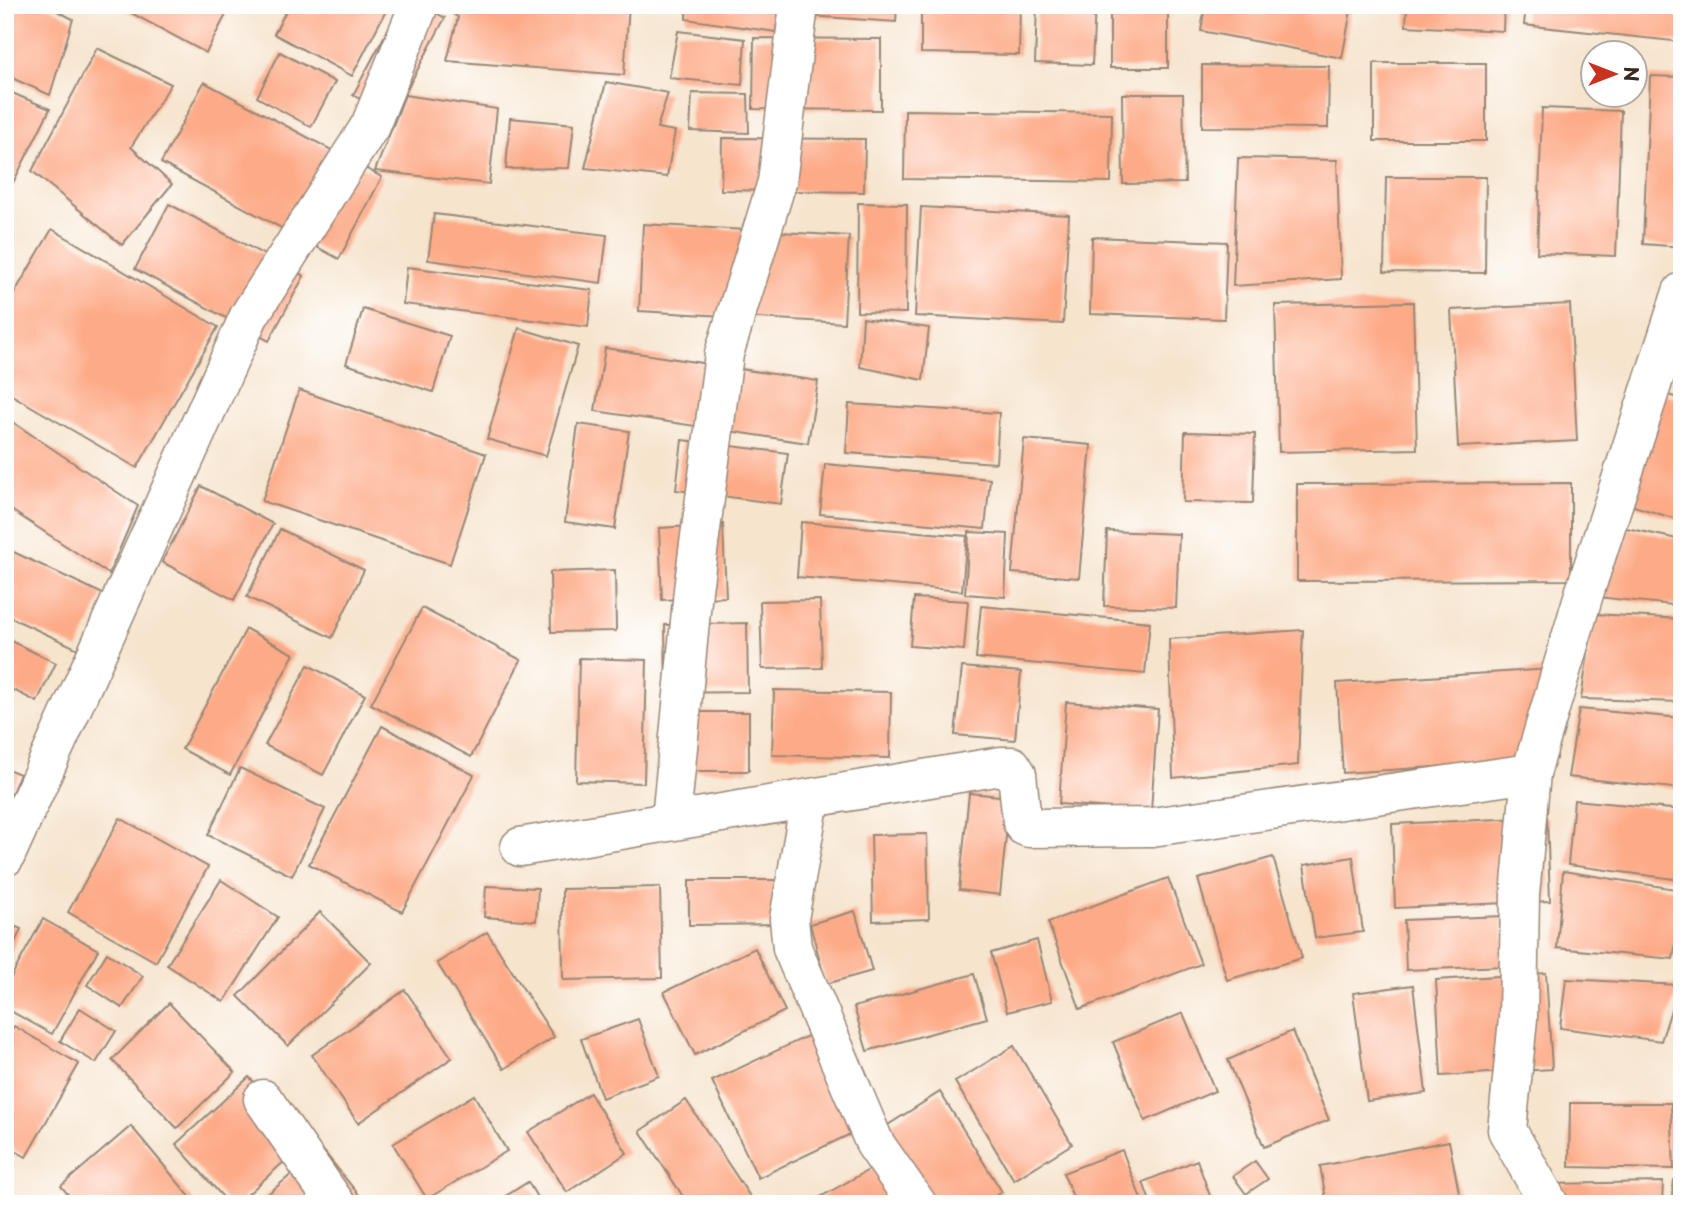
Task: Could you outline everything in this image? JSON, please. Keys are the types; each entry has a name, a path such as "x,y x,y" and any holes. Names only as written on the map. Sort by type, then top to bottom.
{"street":[{"path":"5,857 249,316 370,126 419,5"},
{"path":"671,820 693,590 724,354 777,182 799,5"},
{"path":"1549,1204 1507,1130 1518,1019 1520,895 1531,773 1583,597 1682,292"},
{"path":"520,847 1001,766 1012,766 1017,774 1022,822 1029,828 1152,827 1531,773"},
{"path":"810,799 789,919 792,948 876,1144 917,1204"},
{"path":"263,1099 336,1204"}],"building":[{"path":"5,5 45,5 73,19 50,95 5,75"},
{"path":"231,5 206,53 120,7"},
{"path":"289,5 389,5 352,76 274,34"},
{"path":"401,5 422,5 445,18 393,116 353,95"},
{"path":"437,5 629,5 624,75 447,61 458,17"},
{"path":"686,5 779,5 776,32 686,19"},
{"path":"811,5 897,5 896,22 810,16"},
{"path":"921,5 1020,5 1019,55 921,53"},
{"path":"1037,5 1095,5 1092,65 1035,63"},
{"path":"1205,5 1352,5 1342,58 1201,31"},
{"path":"1407,5 1504,5 1503,31 1406,26"},
{"path":"1526,5 1682,5 1682,42 1524,25"},
{"path":"1110,6 1168,6 1168,68 1110,68"},
{"path":"678,31 745,39 742,85 669,78"},
{"path":"754,38 881,39 881,110 753,109"},
{"path":"97,48 171,84 131,147 172,184 122,245 32,171"},
{"path":"280,52 335,82 311,127 257,97"},
{"path":"1374,63 1486,63 1486,141 1374,141"},
{"path":"1202,65 1329,66 1328,128 1202,127"},
{"path":"1650,76 1682,77 1682,247 1643,244"},
{"path":"204,82 382,177 339,259 161,163"},
{"path":"606,82 668,93 657,128 675,131 667,177 585,168"},
{"path":"5,90 50,109 13,183 5,179"},
{"path":"692,93 748,94 749,133 690,131"},
{"path":"1122,94 1183,94 1185,183 1123,184"},
{"path":"405,95 497,109 489,184 375,171"},
{"path":"1542,108 1621,111 1616,256 1537,253"},
{"path":"905,110 1112,113 1111,182 904,179"},
{"path":"510,118 574,124 569,168 506,169"},
{"path":"722,138 865,139 864,192 721,190"},
{"path":"1238,158 1337,160 1341,279 1233,286"},
{"path":"1386,177 1486,177 1485,273 1384,272"},
{"path":"858,203 907,204 906,313 857,312"},
{"path":"169,204 304,276 269,341 135,269"},
{"path":"921,207 1069,215 1063,324 915,316"},
{"path":"434,214 607,235 601,283 428,260"},
{"path":"643,224 849,236 844,323 639,311"},
{"path":"52,229 218,327 137,468 5,391 5,309"},
{"path":"1092,237 1227,242 1224,319 1090,314"},
{"path":"407,267 592,290 588,327 403,304"},
{"path":"1413,302 1417,449 1279,452 1275,305"},
{"path":"1570,304 1577,441 1458,447 1451,310"},
{"path":"363,309 450,336 433,392 346,364"},
{"path":"863,318 929,328 923,380 860,367"},
{"path":"519,328 578,346 546,456 487,439"},
{"path":"605,348 818,381 808,443 595,411"},
{"path":"1647,389 1682,399 1682,521 1618,501"},
{"path":"299,390 486,454 450,564 262,501"},
{"path":"849,404 999,413 996,463 846,453"},
{"path":"5,417 138,506 109,574 5,506"},
{"path":"578,424 629,431 615,529 565,522"},
{"path":"1185,432 1255,434 1253,503 1183,502"},
{"path":"1024,439 1091,445 1079,578 1012,573"},
{"path":"682,440 788,453 781,504 676,490"},
{"path":"825,464 990,479 985,529 820,514"},
{"path":"1571,483 1571,580 1297,581 1297,484"},
{"path":"201,486 273,524 234,600 162,562"},
{"path":"801,522 967,536 962,591 797,577"},
{"path":"723,524 726,597 662,600 659,528"},
{"path":"1617,526 1682,540 1682,606 1596,597"},
{"path":"280,529 364,570 332,638 247,597"},
{"path":"1107,531 1179,534 1176,608 1104,606"},
{"path":"969,532 1008,534 1005,597 965,594"},
{"path":"5,548 103,594 78,649 5,615"},
{"path":"615,570 616,631 551,632 550,572"},
{"path":"914,598 968,601 964,650 910,646"},
{"path":"820,600 822,668 762,669 760,601"},
{"path":"981,606 1150,622 1145,674 976,658"},
{"path":"422,608 521,660 471,757 371,704"},
{"path":"1594,614 1682,619 1682,702 1581,699"},
{"path":"747,623 748,692 666,693 665,625"},
{"path":"246,629 294,654 230,775 182,749"},
{"path":"1303,630 1298,765 1173,778 1169,639"},
{"path":"5,638 56,663 37,702 5,686"},
{"path":"579,658 647,660 644,783 576,781"},
{"path":"308,665 365,695 323,775 265,745"},
{"path":"962,667 1021,672 1015,740 955,735"},
{"path":"1551,669 1557,759 1343,773 1337,683"},
{"path":"774,690 891,692 890,758 772,755"},
{"path":"1066,702 1158,709 1151,811 1059,804"},
{"path":"1579,709 1682,718 1682,789 1568,777"},
{"path":"666,712 749,712 749,771 666,771"},
{"path":"382,726 474,775 402,912 309,864"},
{"path":"5,768 20,774 5,809"},
{"path":"240,768 325,809 292,876 208,835"},
{"path":"969,793 1010,797 1000,895 959,890"},
{"path":"1574,800 1682,810 1682,880 1568,865"},
{"path":"1547,817 1550,901 1395,908 1392,824"},
{"path":"120,818 208,867 156,962 68,912"},
{"path":"927,834 929,919 873,921 871,835"},
{"path":"1273,857 1302,958 1227,980 1198,879"},
{"path":"1353,857 1363,932 1315,938 1304,865"},
{"path":"1563,871 1682,890 1682,909 1673,959 1557,948"},
{"path":"1168,878 1201,964 1080,1009 1048,922"},
{"path":"221,880 278,917 224,1002 167,965"},
{"path":"689,880 785,880 786,924 689,925"},
{"path":"486,886 538,888 536,921 484,917"},
{"path":"660,887 662,978 563,980 562,889"},
{"path":"855,911 872,971 826,984 810,924"},
{"path":"320,912 371,963 288,1046 238,996"},
{"path":"1503,916 1505,966 1406,970 1404,920"},
{"path":"43,919 98,950 52,1034 5,1008 5,988"},
{"path":"5,922 21,929 5,965"},
{"path":"487,932 554,1037 504,1069 437,963"},
{"path":"1037,940 1052,1001 1007,1012 991,953"},
{"path":"755,948 785,1011 695,1055 664,992"},
{"path":"107,953 143,976 122,1008 87,985"},
{"path":"1546,973 1552,1069 1441,1076 1436,980"},
{"path":"974,974 987,1018 867,1051 854,1007"},
{"path":"1566,979 1679,985 1661,1041 1560,1028"},
{"path":"1413,985 1426,1093 1367,1101 1353,993"},
{"path":"405,990 452,1058 358,1123 312,1055"},
{"path":"169,1003 235,1072 177,1128 112,1060"},
{"path":"80,1008 116,1031 96,1063 60,1041"},
{"path":"1183,1013 1215,1091 1145,1121 1113,1042"},
{"path":"638,1019 659,1076 602,1098 581,1039"},
{"path":"14,1026 79,1064 26,1157 5,1145 5,1041"},
{"path":"1292,1031 1329,1120 1264,1147 1228,1060"},
{"path":"814,1033 859,1130 758,1178 712,1081"},
{"path":"1014,1046 1072,1144 1014,1180 955,1082"},
{"path":"249,1077 307,1141 237,1204 229,1204 176,1144"},
{"path":"940,1092 1002,1192 983,1204 927,1204 880,1130"},
{"path":"590,1093 627,1153 567,1192 528,1132"},
{"path":"474,1095 507,1151 427,1199 393,1144"},
{"path":"686,1100 755,1204 688,1204 640,1131"},
{"path":"1570,1103 1671,1103 1674,1169 1569,1167"},
{"path":"131,1126 196,1204 76,1204 61,1186"},
{"path":"1449,1141 1460,1198 1432,1204 1327,1204 1320,1166"},
{"path":"322,1149 366,1204 256,1204"},
{"path":"1122,1150 1143,1204 1076,1204 1063,1173"},
{"path":"1197,1160 1213,1204 1151,1204 1143,1182"},
{"path":"1255,1161 1268,1179 1246,1194 1233,1176"},
{"path":"874,1167 895,1204 808,1204"},
{"path":"1674,1180 1682,1181 1682,1204 1671,1204"},
{"path":"528,1182 541,1204 493,1204"},
{"path":"1663,1182 1662,1204 1547,1204 1546,1184"},
{"path":"1045,1197 1049,1204 1032,1204"}]}
